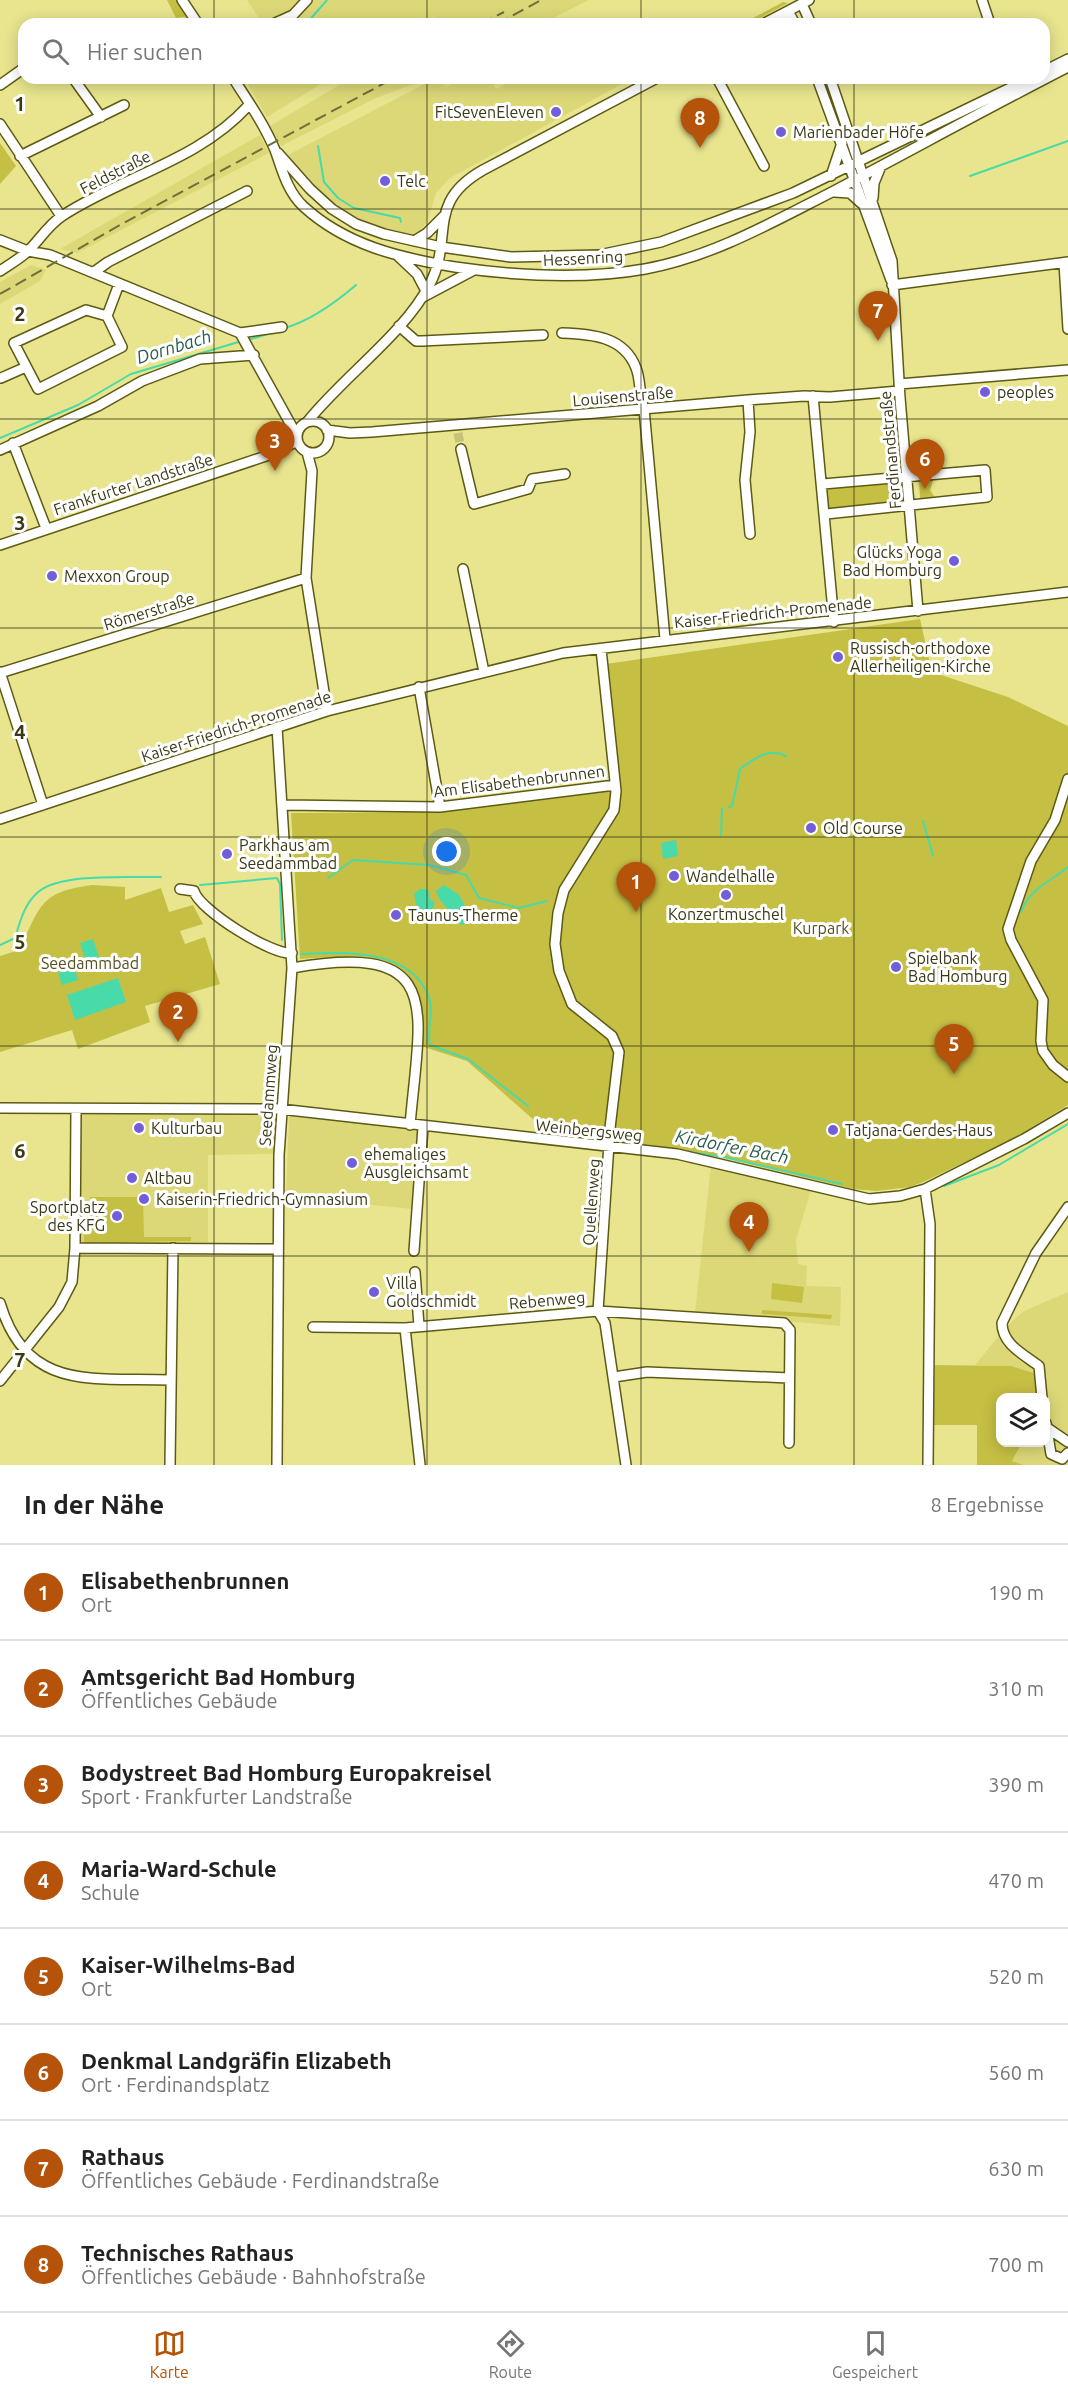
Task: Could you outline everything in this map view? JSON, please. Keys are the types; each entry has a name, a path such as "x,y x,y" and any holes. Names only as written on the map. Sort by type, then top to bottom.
{"street":[{"path":"182,0 194,18"},
{"path":"286,18 293,15 307,0"},
{"path":"982,0 988,18"},
{"path":"775,18 806,2 810,18"},
{"path":"788,11 792,18"},
{"path":"1050,68 1068,59"},
{"name":"Hessenring","path":"1050,77 1068,67"},
{"path":"0,85 18,73"},
{"path":"77,84 101,117"},
{"path":"237,84 274,149"},
{"path":"297,437 305,423 399,326 424,295 437,264 448,202 466,181 646,84"},
{"path":"720,84 758,149 764,166"},
{"path":"820,84 846,142 875,154"},
{"path":"831,176 846,142 832,84"},
{"name":"Hessenring","path":"274,149 310,189 345,218 377,231 441,247 512,257 578,257 622,252 670,239 793,193 875,154 1009,84"},
{"name":"Hessenring","path":"274,149 290,187 303,206 357,241 397,256 474,270 526,275 580,275 644,269 699,254 755,231 1036,84"},
{"path":"240,89 248,106 261,124"},
{"path":"20,156 124,105"},
{"name":"Feldstraße","path":"0,271 28,251 39,235 61,216 214,138 248,106"},
{"path":"0,124 61,216"},
{"name":"Ferdinandstraße","path":"846,142 892,261 899,387 918,612"},
{"path":"831,192 850,193 869,206 874,183 881,166"},
{"path":"94,272 108,262 246,191"},
{"path":"414,241 427,233 444,216"},
{"path":"0,240 28,251 50,255 94,272 241,334 282,327"},
{"path":"397,256 417,274 424,295"},
{"path":"578,257 576,264 580,275"},
{"path":"892,285 1066,263 1068,329"},
{"path":"424,295 474,270"},
{"path":"107,316 86,310 14,343 38,389 122,347 107,316 118,284"},
{"path":"399,326 416,340 422,341 543,335"},
{"path":"562,333 590,334 622,346 637,369 639,396 644,409 665,639"},
{"path":"241,334 305,452 312,471 306,578 327,711"},
{"path":"0,450 98,406 142,381 200,359 252,352"},
{"path":"1,378 26,366"},
{"name":"Louisenstraße","path":"327,430 350,433 458,429 644,409 813,396 1068,370"},
{"path":"813,396 826,514 834,622"},
{"path":"748,400 750,432 745,480 750,534"},
{"path":"319,422 326,401"},
{"path":"282,410 294,421 319,422 327,430 324,448 312,471"},
{"name":"Louisenstraße","path":"324,448 350,433"},
{"name":"Frankfurter Landstraße","path":"275,453 297,437"},
{"path":"13,443 46,528"},
{"path":"305,452 324,448"},
{"path":"461,449 474,504 528,489 532,479 565,474"},
{"name":"Frankfurter Landstraße","path":"0,545 275,453 305,452"},
{"path":"823,484 985,470 987,497 826,514"},
{"path":"463,569 484,672"},
{"name":"Römerstraße","path":"0,673 306,578"},
{"name":"Kaiser-Friedrich-Promenade","path":"0,819 327,711 563,653 665,639 918,612 1068,592"},
{"name":"Quellenweg","path":"601,649 615,785 614,810 564,890 558,913 555,944 560,971 572,1004 612,1036 619,1052 609,1147 598,1311 605,1323 626,1465"},
{"path":"0,673 44,805"},
{"path":"418,687 440,807"},
{"name":"Seedammweg","path":"277,727 292,953 280,1109 277,1465"},
{"path":"1068,779 1055,820 1031,861 1008,929 1043,1000 1041,1031 1043,1051 1053,1065 1068,1077"},
{"name":"Am Elisabethenbrunnen","path":"283,805 440,807 615,785"},
{"path":"180,889 194,891 201,904 255,939 286,954 292,953"},
{"path":"292,968 334,960 356,961 393,969 407,981 417,999 418,1049 410,1125"},
{"name":"Weinbergsweg","path":"0,1108 280,1109 677,1154 869,1199 900,1196 926,1190 1024,1139 1068,1113"},
{"path":"0,1382 25,1353 58,1307 72,1282 75,1248 76,1110"},
{"path":"414,1251 423,1126"},
{"path":"926,1190 930,1224 928,1465"},
{"path":"1041,1393 1038,1366 1008,1342 1003,1334 1002,1323 1035,1253 1068,1207"},
{"path":"75,1248 278,1249"},
{"path":"170,1465 173,1248"},
{"path":"415,1272 419,1326"},
{"path":"0,1303 7,1326 25,1353 47,1367 70,1377 171,1380"},
{"name":"Rebenweg","path":"313,1327 405,1328 598,1311 784,1323 790,1330 789,1378"},
{"path":"405,1328 420,1465"},
{"path":"614,1377 647,1372 789,1378 789,1443"},
{"path":"1050,1428 1068,1442"},
{"path":"1050,1447 1051,1454 1062,1459 1068,1454"}],"shaded area":[{"path":"247,0 589,0 553,18 432,18 437,14 431,18 259,18"},
{"path":"248,84 321,84 267,117"},
{"path":"341,84 414,84 376,98 281,146 270,126"},
{"path":"424,84 444,84 446,87 452,84 493,84 496,89 506,84 622,84 450,178 436,193 427,222 420,231 411,234 388,231 342,209 319,193 286,156"},
{"path":"260,135 269,153 77,253 60,249"},
{"path":"31,265 46,270 40,281 0,304 0,282"},
{"path":"676,840 678,856 663,859 661,843"},
{"path":"444,885 459,895 464,905 472,909 472,918 463,925 454,922 450,912 437,895 436,891"},
{"path":"420,889 428,889 430,899 435,903 430,914 423,914 416,904 414,894"},
{"path":"93,939 101,964 88,968 80,943"},
{"path":"74,967 78,980 62,985 58,972"},
{"path":"118,978 126,1002 75,1020 67,995"},
{"name":"Kaiserin-Friedrich-Gymnasium","path":"82,1113 277,1114 276,1154 208,1155 208,1242 80,1245"},
{"name":"ehemaliges Ausgleichsamt","path":"289,1116 419,1129 411,1209 286,1196"},
{"path":"711,1165 811,1190 796,1240 798,1264 807,1266 806,1286 841,1287 840,1326 695,1313"},
{"path":"1068,1292 1068,1465 1023,1465 1012,1462 1020,1447 1050,1447 1050,1393 1041,1393 1011,1366 975,1365 1006,1327 1024,1311"}],"green space":[{"path":"167,0 177,0 189,18 176,18"},
{"path":"783,2 788,3 760,18 753,18"},
{"path":"0,143 16,166 0,184"},
{"path":"934,478 930,490 936,499 920,500 919,480"},
{"path":"897,481 899,503 829,510 826,486"},
{"name":"Kurpark","path":"920,619 932,672 1008,697 1068,726 1068,1105 1009,1141 910,1187 876,1191 853,1189 721,1157 614,1139 552,1136 467,1061 421,1046 420,999 414,983 403,971 388,963 370,959 333,957 300,959 291,813 442,812 619,789 606,664"},
{"name":"Seedammbad","path":"92,885 125,887 125,900 161,888 169,912 193,905 203,924 180,931 185,944 205,937 220,984 145,1006 150,1022 78,1049 72,1030 0,1052 0,956 19,950 38,912 51,897 61,892"},
{"name":"Sportplatz des KFG","path":"90,1197 143,1197 144,1237 191,1237 191,1241 84,1243 84,1235 90,1234"},
{"path":"772,1283 804,1287 802,1303 771,1299"},
{"path":"762,1310 832,1315 831,1319 762,1314"},
{"path":"929,1365 1011,1366 1036,1374 1038,1393 996,1393 996,1447 1020,1447 1012,1461 1023,1465 977,1465 977,1425 928,1425"}],"waterway":[{"name":"Dornbach","path":"311,18 327,0"},
{"path":"970,176 1068,141"},
{"name":"Dornbach","path":"318,146 324,182 338,198 354,208 400,218 401,222"},
{"name":"Dornbach","path":"285,328 323,310 356,285"},
{"name":"Dornbach","path":"248,340 271,333"},
{"name":"Dornbach","path":"0,438 78,405 131,374 242,341"},
{"name":"Kirdorfer Bach","path":"729,807 732,806 740,769 756,758 767,754 786,756"},
{"name":"Kirdorfer Bach","path":"721,836 722,808"},
{"name":"Kirdorfer Bach","path":"923,821 933,856"},
{"name":"Kirdorfer Bach","path":"328,878 353,860 429,865 466,875 479,898 519,908 547,901"},
{"path":"1021,912 1035,891 1068,867"},
{"name":"Kirdorfer Bach","path":"0,945 15,938 29,903 37,893 48,886 78,879 161,877"},
{"name":"Kirdorfer Bach","path":"200,885 277,878 280,884 282,940"},
{"name":"Kirdorfer Bach","path":"301,954 336,953 373,956 406,968 419,980 430,1001 430,1045 468,1059 528,1106"},
{"name":"Kirdorfer Bach","path":"944,1186 999,1165 1068,1124"},
{"name":"Kirdorfer Bach","path":"616,1140 660,1148"},
{"name":"Kirdorfer Bach","path":"683,1151 724,1157 842,1184"}],"tunnel":[{"path":"458,433 461,449"}],"railway":[{"path":"508,18 541,0"},
{"path":"492,18 504,12"},
{"path":"0,294 120,225 383,84"}],"place":[{"name":"FitSevenEleven","path":"556,112"},
{"name":"Marienbader Höfe","path":"781,132"},
{"name":"Technisches Rathaus","path":"700,148"},
{"name":"Telc","path":"385,181"},
{"name":"Rathaus","path":"878,341"},
{"name":"peoples","path":"985,392"},
{"name":"Bodystreet Bad Homburg Europakreisel","path":"275,471"},
{"name":"Denkmal Landgräfin Elizabeth","path":"925,489"},
{"name":"Glücks Yoga Bad Homburg","path":"954,561"},
{"name":"Mexxon Group","path":"52,576"},
{"name":"Russisch-orthodoxe Allerheiligen-Kirche","path":"838,657"},
{"name":"Old Course","path":"811,828"},
{"name":"Parkhaus am Seedammbad","path":"227,854"},
{"name":"Wandelhalle","path":"674,876"},
{"name":"Konzertmuschel","path":"726,895"},
{"name":"Elisabethenbrunnen","path":"636,912"},
{"name":"Taunus-Therme","path":"396,915"},
{"name":"Spielbank Bad Homburg","path":"896,967"},
{"name":"Amtsgericht Bad Homburg","path":"178,1042"},
{"name":"Kaiser-Wilhelms-Bad","path":"954,1074"},
{"name":"Kulturbau","path":"139,1128"},
{"name":"Tatjana-Gerdes-Haus","path":"833,1130"},
{"name":"ehemaliges Ausgleichsamt","path":"352,1163"},
{"name":"Altbau","path":"132,1178"},
{"name":"Kaiserin-Friedrich-Gymnasium","path":"144,1199"},
{"name":"Sportplatz des KFG","path":"117,1216"},
{"name":"Maria-Ward-Schule","path":"749,1252"},
{"name":"Villa Goldschmidt","path":"374,1292"}]}
